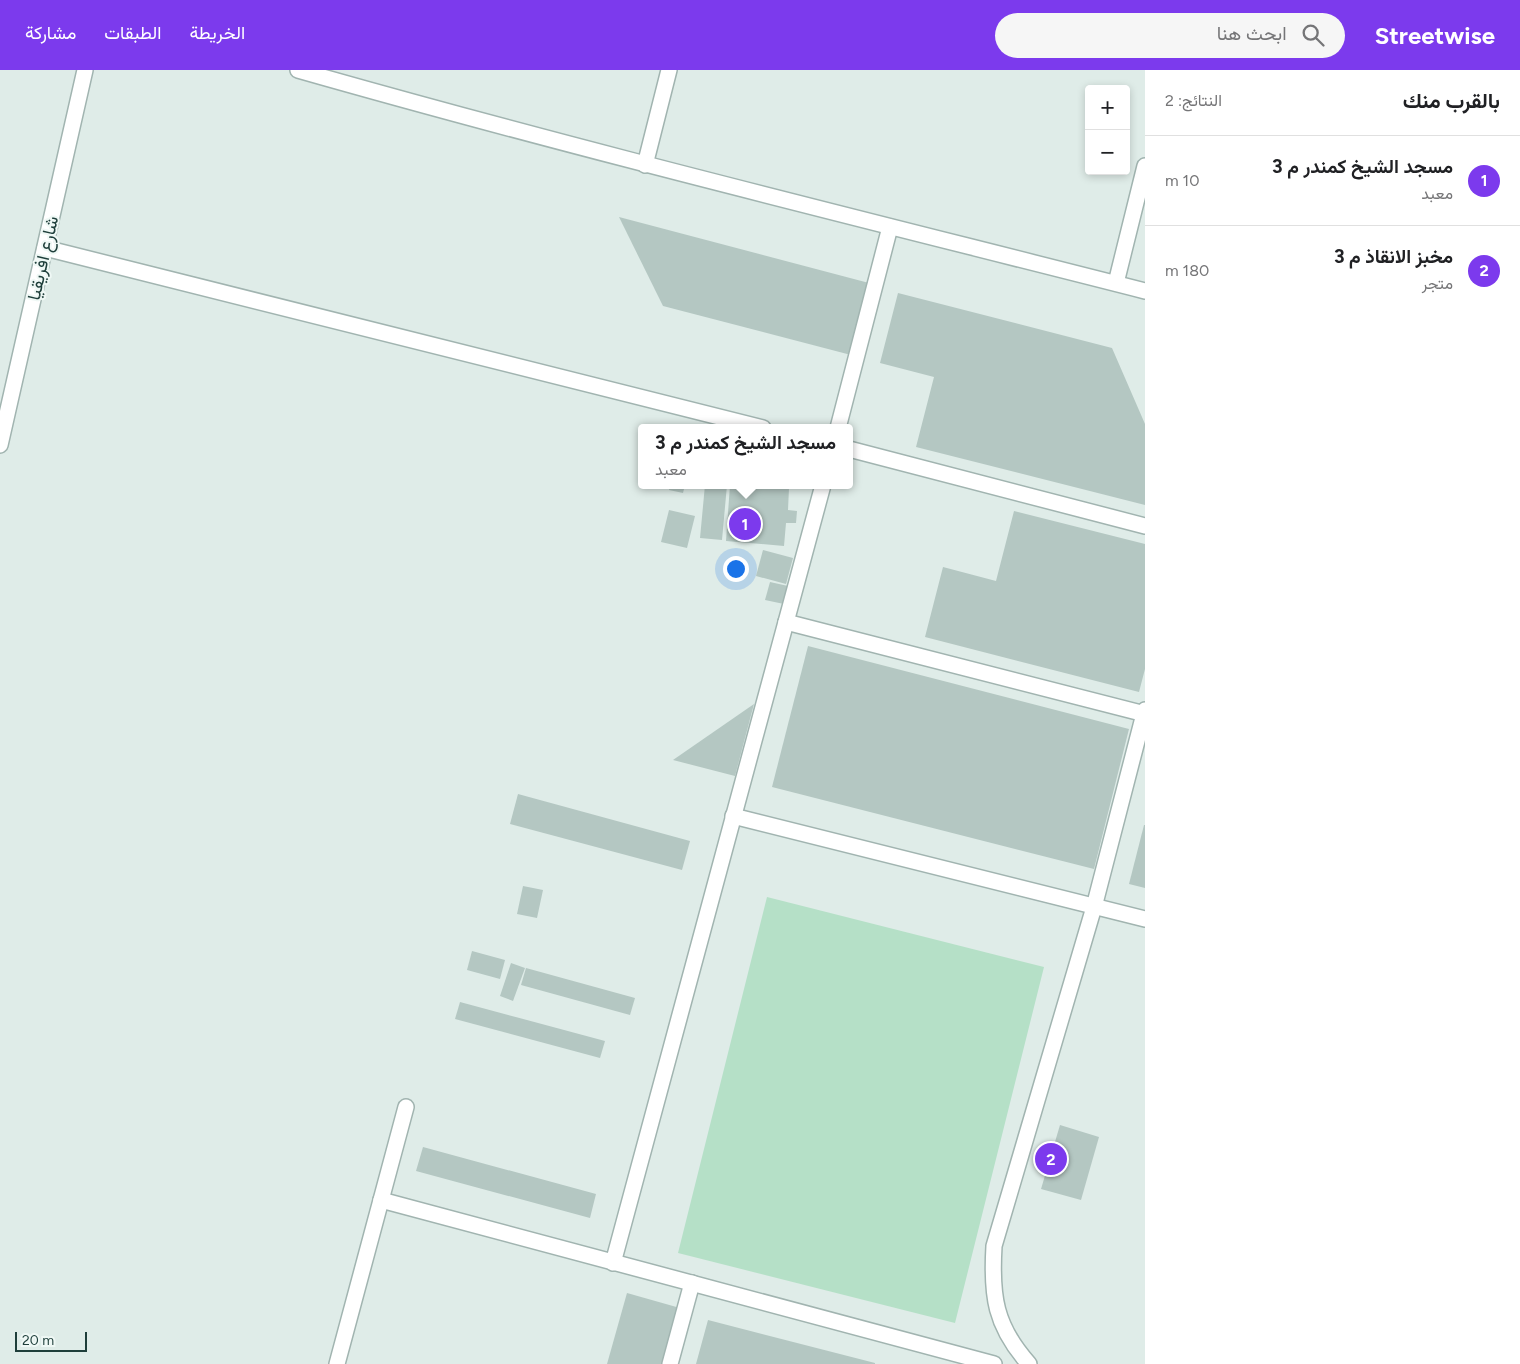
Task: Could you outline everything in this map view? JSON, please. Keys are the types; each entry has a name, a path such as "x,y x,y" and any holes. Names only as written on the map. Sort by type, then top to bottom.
{"street":[{"name":"شارع افريقيا","path":"0,445 85,70"},
{"path":"298,70 478,121 645,165 1145,291"},
{"path":"645,165 669,70"},
{"path":"1116,283 1145,166"},
{"path":"839,424 890,227"},
{"path":"45,248 747,424"},
{"path":"853,450 1145,526"},
{"path":"613,1263 822,489"},
{"path":"786,622 1145,713 1094,907 994,1246 992,1278 1000,1322 1011,1345 1028,1364"},
{"path":"733,816 1145,919"},
{"path":"337,1364 406,1107"},
{"path":"381,1200 994,1364"},
{"path":"670,1364 692,1283"}],"green space":[{"path":"767,897 1044,967 955,1323 678,1253"}],"building":[{"path":"619,217 869,283 851,355 663,306"},
{"path":"898,293 1112,348 1145,424 1145,505 916,447 934,377 880,363"},
{"path":"669,489 684,489 683,493"},
{"path":"705,489 727,489 722,540 700,538"},
{"path":"730,489 789,489 788,510 797,511 796,523 786,523 784,546 726,541"},
{"path":"669,510 695,516 687,548 661,542"},
{"path":"1014,511 1145,544 1145,669 1139,692 925,637 943,567 996,581"},
{"path":"763,550 793,558 786,584 756,576"},
{"path":"770,582 788,586 784,604 765,600"},
{"path":"808,646 1129,729 1094,869 772,787"},
{"path":"754,704 735,776 673,760"},
{"path":"518,794 690,841 682,870 510,824"},
{"path":"1145,825 1145,888 1129,884"},
{"path":"523,886 543,890 537,918 517,914"},
{"path":"472,951 505,960 500,979 467,970"},
{"path":"511,963 525,968 513,1001 500,996"},
{"path":"526,968 635,998 630,1015 521,985"},
{"path":"460,1002 605,1041 600,1058 455,1019"},
{"path":"1060,1125 1099,1137 1081,1200 1041,1189"},
{"path":"423,1147 596,1194 590,1218 416,1171"},
{"path":"627,1293 680,1308 664,1364 607,1364"},
{"path":"708,1320 875,1363 875,1364 696,1364"}],"place":[{"name":"مسجد الشيخ كمندر م 3","path":"745,524"},
{"name":"مخبز الانقاذ م 3","path":"1051,1159"}]}
